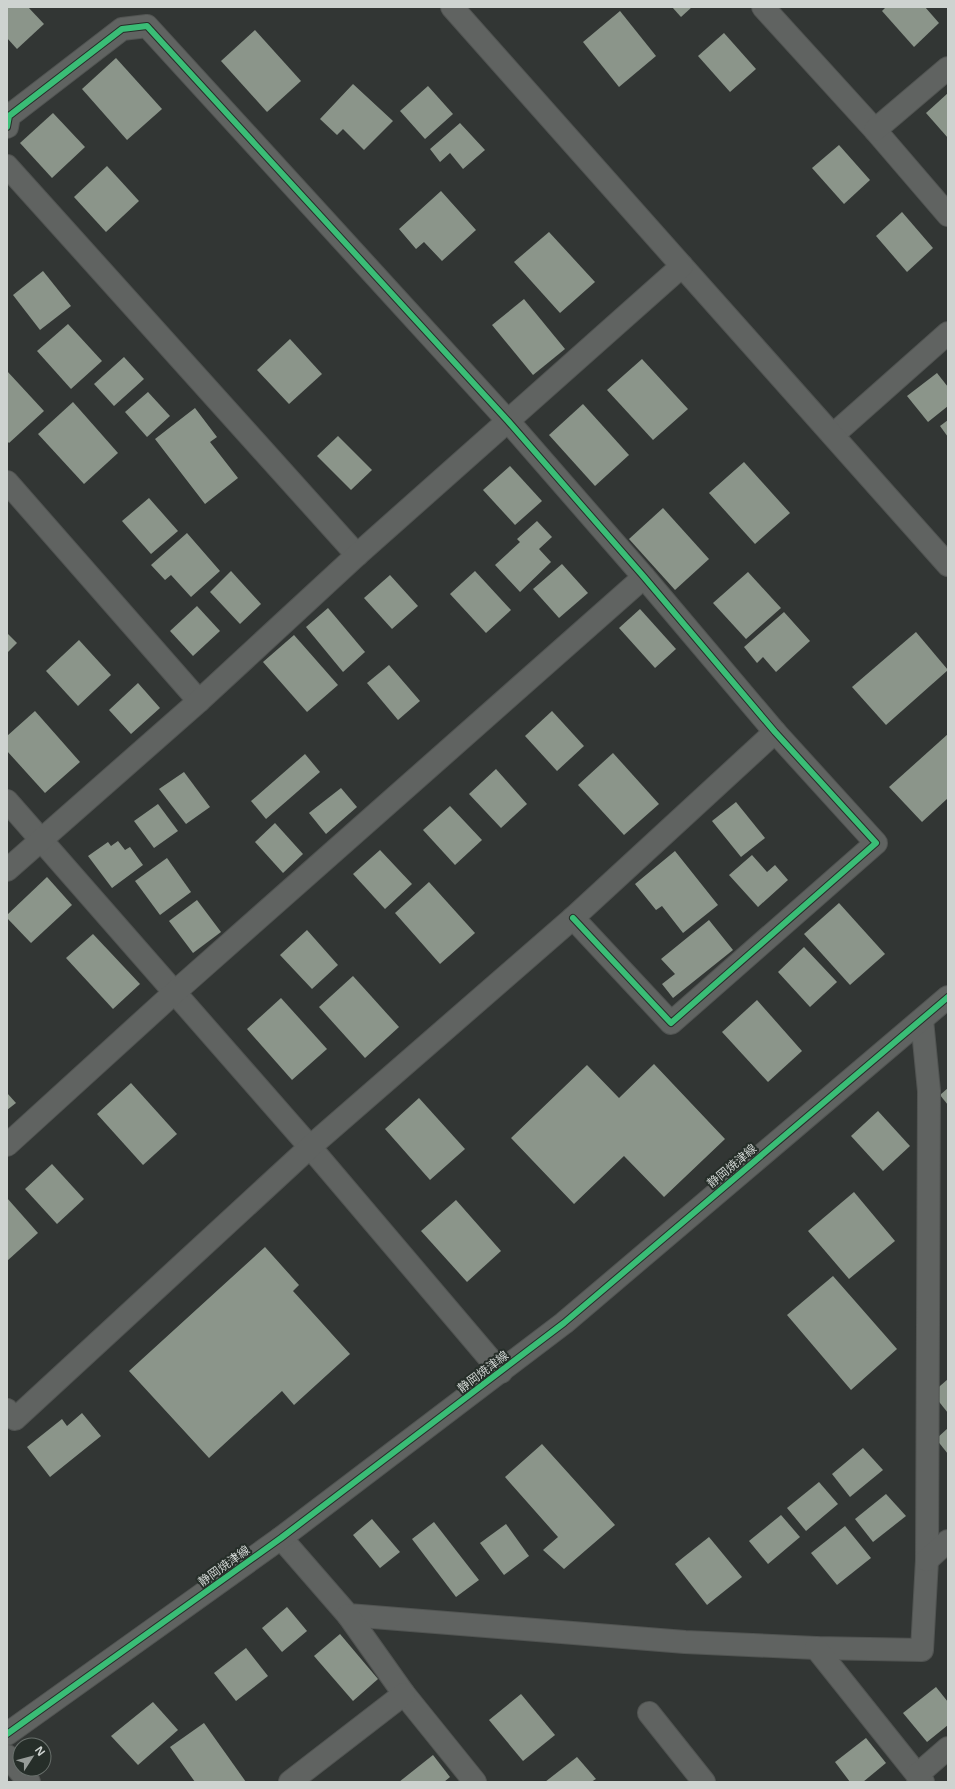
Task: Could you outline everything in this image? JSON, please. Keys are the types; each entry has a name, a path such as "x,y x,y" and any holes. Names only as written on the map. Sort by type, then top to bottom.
{"street":[{"path":"452,7 948,565"},
{"path":"763,7 875,130 948,215"},
{"path":"7,127 9,116 122,29 147,26 508,421 644,577 775,732 876,843 672,1023 573,918"},
{"path":"875,130 948,68"},
{"path":"7,166 357,555"},
{"path":"7,870 199,701 357,555 682,266"},
{"path":"833,435 948,333"},
{"path":"7,482 199,701"},
{"path":"7,1145 175,992 644,577"},
{"path":"7,1410 15,1419 310,1147 573,918 775,732"},
{"path":"7,801 310,1147 501,1372"},
{"name":"静岡焼津線","path":"7,1734 281,1538 564,1323 948,997"},
{"path":"348,1615 685,1642 816,1648 922,1650 927,1560 929,1091 922,1020"},
{"path":"281,1538 348,1615 404,1694 475,1782"},
{"path":"927,1560 948,1541"},
{"path":"816,1648 920,1778 948,1748"},
{"path":"290,1782 404,1694"},
{"path":"649,1713 704,1782"},
{"path":"7,1756 29,1782"}],"building":[{"path":"7,7 28,7 44,24 17,49 7,38"},
{"path":"672,7 692,7 681,17"},
{"path":"886,7 925,7 939,23 914,47 882,11"},
{"path":"620,11 656,56 619,87 583,42"},
{"path":"255,30 301,81 267,112 221,61"},
{"path":"724,33 756,69 730,92 698,56"},
{"path":"116,58 162,109 127,140 82,89"},
{"path":"353,84 393,121 364,150 343,129 337,135 320,119"},
{"path":"428,86 453,114 425,139 400,111"},
{"path":"948,93 948,138 926,113"},
{"path":"53,113 85,147 52,178 20,143"},
{"path":"460,123 485,150 463,169 450,153 440,162 430,149"},
{"path":"839,145 870,180 844,204 812,168"},
{"path":"107,166 139,201 106,232 74,197"},
{"path":"441,191 476,230 442,261 424,242 416,249 399,229"},
{"path":"902,212 933,248 907,272 876,236"},
{"path":"549,232 595,282 560,313 514,262"},
{"path":"43,271 71,306 40,330 13,295"},
{"path":"524,299 565,349 533,375 492,325"},
{"path":"68,324 102,361 71,389 37,351"},
{"path":"290,339 322,374 289,404 257,370"},
{"path":"124,357 144,379 114,406 94,384"},
{"path":"642,359 688,409 653,440 607,390"},
{"path":"7,371 44,411 9,443 7,441"},
{"path":"937,373 948,387 948,406 928,422 907,396"},
{"path":"148,392 170,416 147,437 125,412"},
{"path":"73,402 118,453 84,484 38,434"},
{"path":"583,404 629,455 595,486 549,435"},
{"path":"195,408 217,437 210,442 238,478 205,504 155,439"},
{"path":"948,420 948,437 940,426"},
{"path":"338,436 372,470 351,490 317,456"},
{"path":"744,462 790,513 755,544 709,493"},
{"path":"510,466 542,501 515,525 483,490"},
{"path":"149,498 178,531 151,554 122,521"},
{"path":"663,508 709,559 675,590 629,539"},
{"path":"537,521 552,537 539,549 551,562 520,592 495,565 520,542 517,539"},
{"path":"187,533 220,571 191,597 171,575 165,580 151,565"},
{"path":"562,564 588,593 559,618 533,589"},
{"path":"231,571 261,604 240,624 210,592"},
{"path":"475,571 511,610 486,633 450,594"},
{"path":"748,572 781,608 746,639 713,603"},
{"path":"390,575 418,606 392,629 364,598"},
{"path":"197,606 220,631 193,656 170,631"},
{"path":"328,608 365,652 343,672 306,627"},
{"path":"640,609 676,649 655,668 619,628"},
{"path":"784,612 810,641 776,672 763,657 757,663 744,647"},
{"path":"916,632 948,670 886,725 852,687"},
{"path":"7,633 17,643 7,653"},
{"path":"294,635 338,685 307,712 263,662"},
{"path":"79,640 111,675 78,706 46,671"},
{"path":"389,665 420,701 398,720 367,683"},
{"path":"138,683 160,708 131,734 109,710"},
{"path":"35,711 80,762 45,793 7,751 7,736"},
{"path":"552,711 584,746 557,771 525,736"},
{"path":"948,734 948,798 922,822 889,787"},
{"path":"613,753 659,804 624,835 578,785"},
{"path":"305,754 320,772 266,819 251,801"},
{"path":"496,769 527,804 501,828 469,794"},
{"path":"184,772 210,807 186,824 159,789"},
{"path":"341,788 357,807 326,834 309,813"},
{"path":"736,802 765,838 741,857 712,821"},
{"path":"158,804 178,831 154,848 134,821"},
{"path":"450,806 482,840 455,865 423,830"},
{"path":"275,823 303,854 283,873 255,842"},
{"path":"118,841 125,850 130,847 143,865 112,888 88,856 108,842 111,846"},
{"path":"380,850 412,884 385,909 353,874"},
{"path":"675,851 718,905 683,933 662,906 656,910 635,884"},
{"path":"752,855 767,872 775,865 788,880 758,907 729,875"},
{"path":"167,858 191,892 160,915 135,881"},
{"path":"47,877 72,905 31,943 7,918 7,915"},
{"path":"429,882 475,933 440,964 395,913"},
{"path":"197,900 221,932 193,953 169,921"},
{"path":"839,903 885,954 850,985 804,934"},
{"path":"709,920 733,950 673,998 662,984 675,974 661,959"},
{"path":"307,930 338,965 312,989 280,955"},
{"path":"93,934 140,984 113,1009 66,958"},
{"path":"804,947 837,982 810,1007 778,972"},
{"path":"353,976 399,1027 365,1058 319,1007"},
{"path":"281,998 327,1049 292,1080 247,1029"},
{"path":"757,1000 802,1051 768,1082 722,1032"},
{"path":"654,1064 725,1139 664,1197 624,1156 574,1204 511,1138 587,1065 619,1098"},
{"path":"131,1083 177,1134 143,1165 97,1114"},
{"path":"948,1088 948,1105 940,1095"},
{"path":"7,1093 16,1103 7,1110"},
{"path":"419,1098 465,1149 430,1180 385,1129"},
{"path":"878,1111 910,1146 883,1171 851,1136"},
{"path":"52,1164 84,1199 57,1224 25,1189"},
{"path":"854,1192 895,1241 849,1279 808,1231"},
{"path":"7,1198 38,1233 7,1261"},
{"path":"456,1200 501,1251 467,1282 421,1231"},
{"path":"265,1247 299,1285 293,1291 350,1354 294,1405 282,1391 209,1458 129,1371"},
{"path":"833,1276 897,1349 851,1390 787,1315"},
{"path":"948,1379 948,1413 932,1393"},
{"path":"82,1413 101,1436 50,1477 27,1447 62,1419 67,1426"},
{"path":"948,1428 948,1454 936,1439"},
{"path":"542,1444 615,1525 564,1569 543,1550 558,1537 505,1477"},
{"path":"863,1448 883,1470 850,1497 832,1474"},
{"path":"819,1482 838,1504 806,1531 787,1508"},
{"path":"886,1494 906,1516 873,1542 855,1519"},
{"path":"781,1515 800,1537 768,1564 749,1541"},
{"path":"372,1519 400,1552 380,1568 353,1535"},
{"path":"434,1522 479,1580 456,1597 412,1539"},
{"path":"506,1524 529,1556 504,1575 480,1543"},
{"path":"845,1526 871,1558 837,1585 811,1553"},
{"path":"709,1537 742,1577 707,1605 675,1564"},
{"path":"287,1607 307,1631 282,1652 262,1628"},
{"path":"340,1634 378,1679 353,1701 314,1656"},
{"path":"246,1648 268,1676 236,1701 214,1673"},
{"path":"936,1687 948,1702 948,1725 927,1742 903,1713"},
{"path":"521,1694 555,1735 523,1761 489,1720"},
{"path":"153,1702 178,1730 138,1765 111,1736"},
{"path":"204,1723 246,1782 195,1782 170,1747"},
{"path":"866,1738 886,1763 863,1782 850,1782 835,1762"},
{"path":"433,1755 450,1777 444,1782 399,1782"},
{"path":"577,1757 596,1779 591,1782 545,1782"}],"cycle path":[{"path":"7,127 9,116 122,29 147,26 508,421 644,577 775,732 876,843 671,1023 573,918"},
{"path":"7,1734 281,1538 564,1323 948,997"}]}
